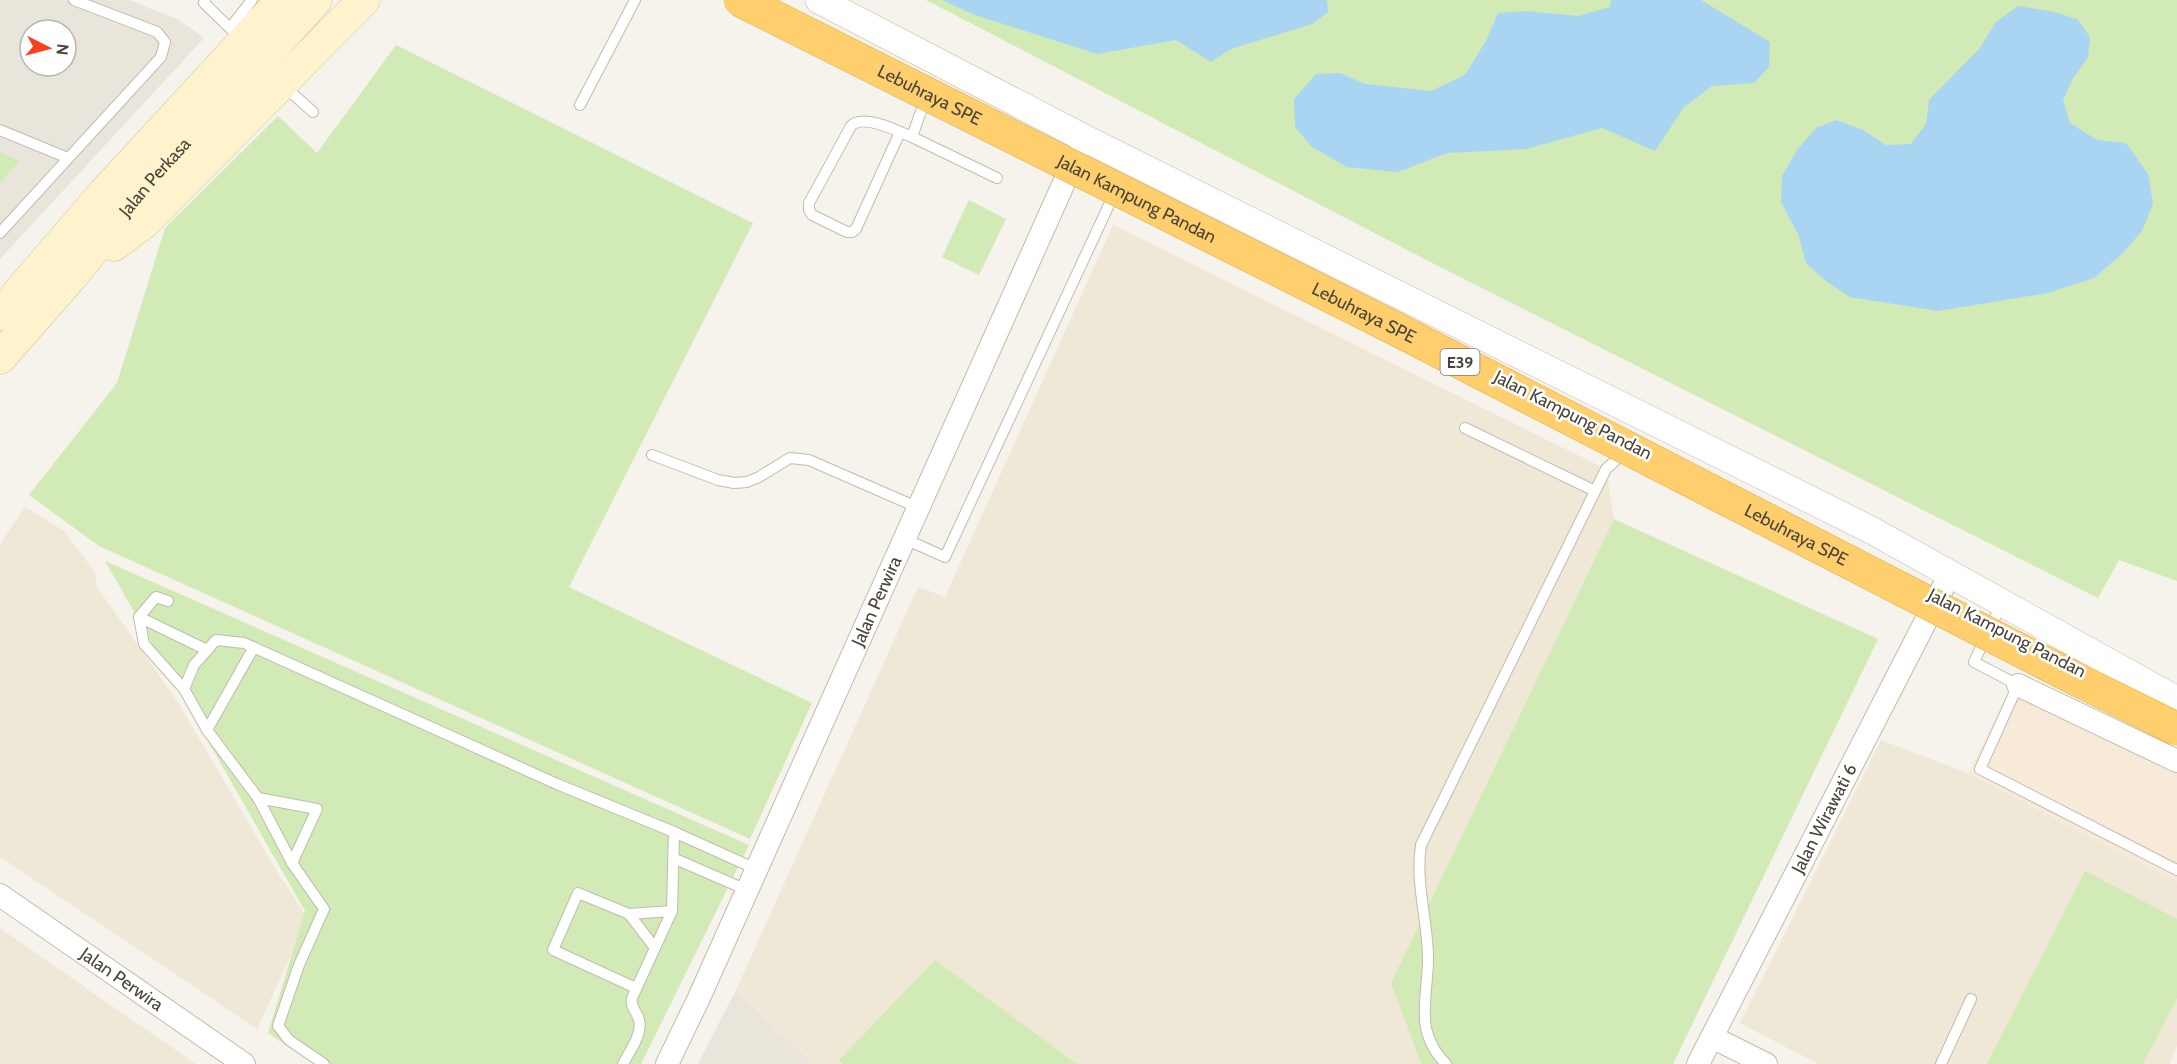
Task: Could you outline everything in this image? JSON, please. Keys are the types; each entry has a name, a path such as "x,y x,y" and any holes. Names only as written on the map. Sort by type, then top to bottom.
{"highway":[{"name":"Lebuhraya SPE","path":"741,0 1385,324 2177,729"},
{"name":"Lebuhraya SPE","path":"787,0 1413,320 2177,702"}],"main road":[{"name":"Jalan Perkasa","path":"0,314 236,35 282,0"},
{"name":"Jalan Perkasa","path":"0,358 71,278 153,178 316,0"},
{"path":"71,278 146,221 364,0"}],"street":[{"name":"Jalan Kampung Pandan","path":"741,0 928,94 1072,162 1632,445 1944,586 2177,702"},
{"name":"Jalan Kampung Pandan","path":"819,0 1084,138 1860,525 1944,586"},
{"name":"Jalan Perwira","path":"667,1064 905,540 1084,138"},
{"name":"Jalan Wirawati 6","path":"1698,1064 1944,586"},
{"name":"Jalan Kampung Pandan","path":"1997,613 2177,721"},
{"path":"2018,685 2177,761"},
{"name":"Jalan Perwira","path":"0,894 244,1064"},
{"path":"1712,1037 1766,1064"}],"lane":[{"path":"0,233 161,57 165,42 157,32 74,0"},
{"path":"205,0 204,3 236,35 252,0"},
{"path":"580,105 635,0"},
{"path":"281,84 313,112"},
{"path":"912,137 928,94"},
{"path":"900,132 856,229 847,232 812,215 809,210 810,203 855,121 862,120 900,132 997,178"},
{"path":"0,130 68,158"},
{"path":"905,540 945,558 1118,187"},
{"path":"1465,428 1595,491"},
{"path":"1446,1064 1437,1055 1426,1029 1425,997 1428,959 1418,863 1421,845 1606,469 1632,445"},
{"path":"652,455 718,480 734,483 747,482 790,458 799,458 809,460 919,508"},
{"path":"139,617 156,597 168,602"},
{"path":"1997,613 1974,662 2018,685 1980,769 2177,870"},
{"path":"139,617 207,650"},
{"path":"139,617 144,644 184,689 207,730 258,798 292,863 324,909 299,965 278,1026 289,1040 324,1064"},
{"path":"184,689 194,666 216,640 244,643 557,784 674,832 751,880"},
{"path":"207,730 254,647"},
{"path":"258,798 317,809 292,863"},
{"path":"623,1064 640,1028 640,1021 631,1004 636,988 672,911 674,832"},
{"path":"674,858 751,880"},
{"path":"636,988 553,950 578,893 629,914 672,911"},
{"path":"629,914 655,948"},
{"path":"1941,1064 1971,999"}],"shaded area":[{"path":"0,0 129,0 179,20 204,38 0,259"},
{"path":"1113,225 1606,469 1614,519 1391,983 1421,1064 814,1064 736,990 918,587 945,597"},
{"path":"25,507 64,531 95,572 97,587 178,702 272,863 308,919 257,1029 0,857 0,544"},
{"path":"2018,673 2177,752 2177,882 1968,773"},
{"path":"1881,740 1968,773 2177,882 2177,1046 2169,1064 1818,1064 1740,1023"},
{"path":"0,928 93,993 196,1064 0,1064"},
{"path":"736,990 814,1064 698,1064"}],"green space":[{"path":"926,0 2177,0 2177,581 2119,560 2098,598 1440,267"},
{"path":"396,45 753,223 569,587 812,703 750,839 99,546 29,495 117,383 165,228 278,116 317,153"},
{"path":"0,152 20,161 0,183"},
{"path":"969,200 1006,219 979,275 942,257"},
{"path":"1614,519 1878,639 1673,1064 1421,1064 1391,983"},
{"path":"105,561 749,845 641,1064 314,1064 268,1033 305,911"},
{"path":"2085,871 2177,919 2177,998 2143,1064 1987,1064"},
{"path":"935,960 1077,1064 843,1064 839,1060"}],"water":[{"path":"942,0 1327,0 1328,12 1312,24 1231,49 1211,62 1176,40 1097,54 975,15"},
{"path":"1611,0 1701,0 1770,42 1769,67 1754,83 1712,86 1684,107 1655,151 1602,128 1526,149 1447,153 1398,172 1347,167 1312,147 1295,127 1294,99 1316,74 1340,73 1365,84 1431,91 1465,75 1487,39 1498,13 1526,11 1578,16 1610,7"},
{"path":"2018,6 2054,12 2077,19 2090,37 2088,57 2072,80 2063,100 2070,123 2097,140 2126,143 2148,174 2153,204 2142,231 2123,253 2094,278 2048,293 1938,311 1850,297 1826,281 1806,263 1799,236 1781,202 1782,176 1797,150 1816,128 1836,120 1863,130 1886,145 1911,144 1926,124 1929,100 1980,48 1996,22"}]}
